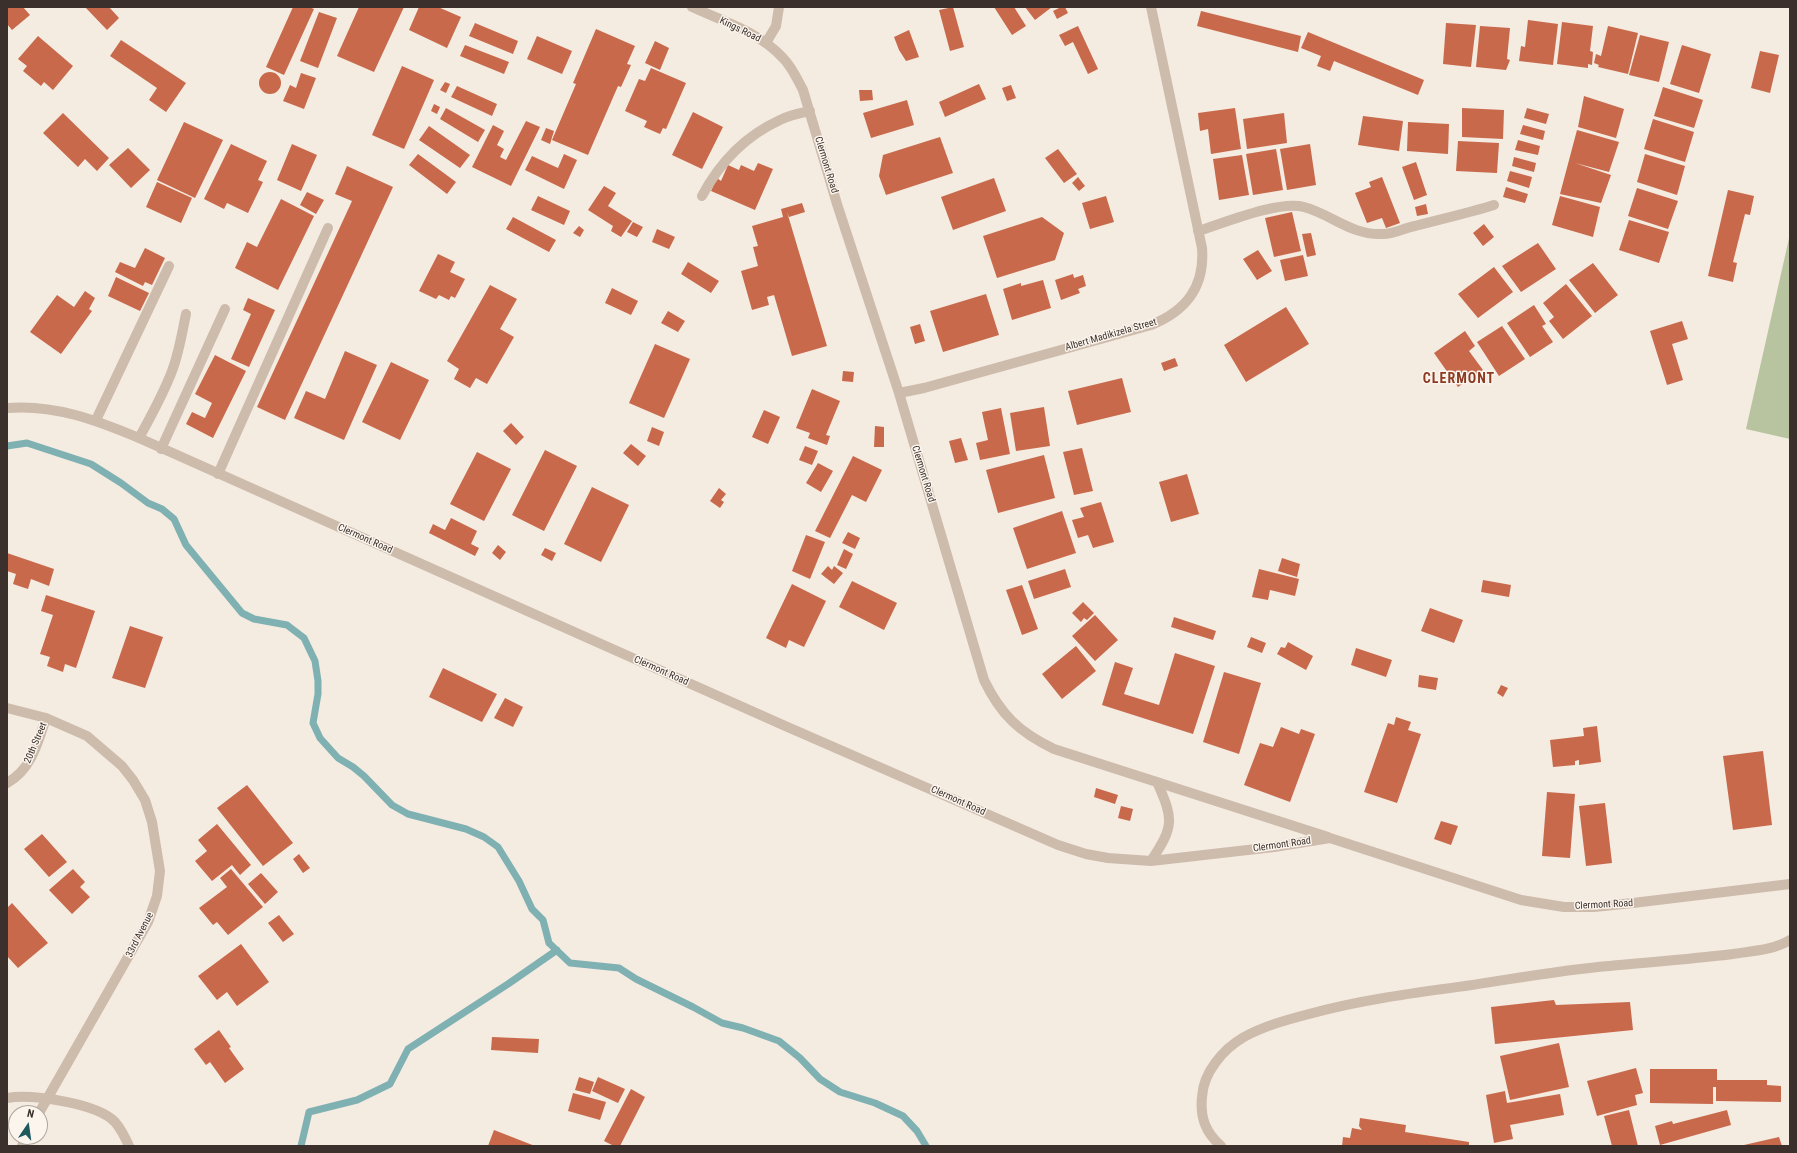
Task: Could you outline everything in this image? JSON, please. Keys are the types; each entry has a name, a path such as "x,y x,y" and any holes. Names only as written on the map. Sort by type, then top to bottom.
{"street":[{"name":"Kings Road","path":"692,7 744,30 766,43"},
{"path":"766,43 776,26 779,7"},
{"name":"Albert Madikizela Street","path":"898,393 956,379 1151,325 1167,319 1191,296 1200,278 1203,265 1198,231 1151,7"},
{"name":"Clermont Road","path":"766,43 784,59 794,73 803,90 837,204 898,393 984,680 994,701 1016,726 1054,749 1521,900 1564,906 1594,907 1790,884"},
{"path":"702,196 712,178 723,164 750,136 781,119 810,111"},
{"path":"1198,231 1272,208 1295,205 1314,210 1355,231 1383,234 1454,217 1494,205"},
{"path":"218,474 328,228"},
{"path":"96,420 169,266"},
{"path":"161,449 225,309"},
{"path":"139,438 159,402 172,370 180,344 186,314"},
{"name":"Clermont Road","path":"7,408 39,408 70,413 96,420 1058,845 1086,854 1108,858 1151,861 1274,847 1330,838"},
{"name":"33rd Avenue","path":"7,708 46,718 87,736 122,766 133,780 145,800 152,822 160,871 157,896 148,922 43,1105"},
{"name":"20th Street","path":"7,783 20,774 29,763 46,718"},
{"path":"1151,861 1165,839 1170,820 1168,806 1157,782"},
{"path":"1221,1146 1213,1140 1204,1125 1201,1109 1202,1091 1210,1069 1224,1053 1243,1038 1277,1022 1347,1004 1601,966 1708,957 1752,951 1770,948 1790,940"},
{"path":"7,1098 47,1098 101,1112 114,1121 122,1132 129,1146"}],"green space":[{"path":"1790,234 1790,439 1746,429"}],"building":[{"path":"7,7 23,7 30,15 12,30 7,24"},
{"path":"85,7 109,7 119,18 107,30"},
{"path":"293,7 309,7 314,9 284,75 266,67"},
{"path":"359,7 404,7 374,72 337,56"},
{"path":"419,7 438,7 461,17 447,48 409,30"},
{"path":"953,7 964,47 950,51 939,10"},
{"path":"994,7 1014,7 1026,26 1012,35"},
{"path":"1025,7 1052,7 1035,20"},
{"path":"1061,7 1065,7 1068,13 1057,19 1053,11"},
{"path":"1201,11 1301,36 1298,52 1197,26"},
{"path":"319,12 337,18 318,68 300,61"},
{"path":"1528,20 1558,24 1553,65 1519,61 1521,46 1525,47"},
{"path":"1562,22 1593,26 1590,51 1593,52 1592,65 1588,64 1588,68 1557,64"},
{"path":"475,23 518,41 513,54 469,36"},
{"path":"1446,23 1476,25 1471,67 1443,64"},
{"path":"1078,26 1098,69 1088,74 1073,42 1065,46 1059,35"},
{"path":"1480,26 1510,28 1507,59 1510,60 1506,70 1476,67"},
{"path":"1608,26 1638,33 1628,74 1598,67 1599,65 1594,63 1596,54 1601,56"},
{"path":"596,29 635,46 627,64 631,65 621,87 618,86 588,155 552,140 576,84 573,83"},
{"path":"909,30 919,57 906,61 899,50 894,37"},
{"path":"1308,32 1424,80 1418,95 1334,61 1330,71 1317,66 1321,56 1301,48"},
{"path":"1640,35 1669,42 1659,82 1629,75"},
{"path":"38,36 73,66 53,90 44,82 41,86 23,71 27,66 18,59"},
{"path":"537,36 572,51 562,74 527,59"},
{"path":"121,40 186,83 166,112 149,100 157,88 110,56"},
{"path":"655,41 669,48 660,70 645,63"},
{"path":"465,45 509,62 504,74 460,56"},
{"path":"1682,45 1711,54 1699,93 1670,84"},
{"path":"1760,51 1779,55 1770,93 1751,88"},
{"path":"402,66 434,80 404,149 372,135"},
{"path":"651,68 686,83 666,129 663,128 660,134 644,127 647,121 625,111 639,79 645,81"},
{"path":"270,72 278,75 281,83 278,91 270,94 262,91 259,83 262,75"},
{"path":"301,73 316,78 304,109 283,101 290,85 296,88"},
{"path":"445,82 450,84 446,93 440,90"},
{"path":"979,84 986,99 945,117 939,102"},
{"path":"1011,85 1016,98 1007,101 1002,88"},
{"path":"457,86 497,104 492,116 451,97"},
{"path":"1663,87 1703,100 1694,128 1654,116"},
{"path":"859,90 872,90 873,100 860,101"},
{"path":"1584,96 1624,109 1616,138 1578,127"},
{"path":"907,100 914,125 871,138 863,113"},
{"path":"434,104 440,107 437,114 431,111"},
{"path":"446,108 485,130 478,142 440,119"},
{"path":"1235,108 1241,149 1211,154 1208,129 1200,131 1198,113"},
{"path":"1462,108 1504,110 1503,139 1462,137"},
{"path":"1527,108 1549,114 1546,124 1524,118"},
{"path":"693,112 723,127 702,169 672,155"},
{"path":"63,113 109,158 97,171 85,159 78,167 43,133"},
{"path":"1284,113 1287,143 1247,149 1243,119"},
{"path":"1363,116 1403,121 1399,151 1358,145"},
{"path":"1653,119 1694,132 1685,162 1644,149"},
{"path":"526,121 540,127 511,186 472,167 493,125 504,131 497,145 504,149 500,157 506,160"},
{"path":"184,122 223,140 195,198 157,180"},
{"path":"1408,122 1449,124 1448,154 1407,151"},
{"path":"1523,125 1545,131 1543,140 1520,134"},
{"path":"429,126 470,155 460,168 419,140"},
{"path":"546,128 554,131 550,144 541,140"},
{"path":"1577,130 1619,142 1609,172 1575,163 1611,175 1601,203 1560,194"},
{"path":"940,137 953,173 886,195 879,176 883,155"},
{"path":"1518,140 1540,146 1538,155 1515,150"},
{"path":"1458,141 1499,143 1497,173 1456,171"},
{"path":"231,144 267,161 258,180 263,182 248,213 227,203 224,209 204,199"},
{"path":"292,144 317,155 301,191 277,180"},
{"path":"1310,144 1316,185 1287,190 1280,149"},
{"path":"128,148 150,170 131,188 109,165"},
{"path":"1058,149 1077,174 1064,183 1045,158"},
{"path":"1276,149 1283,190 1253,195 1246,154"},
{"path":"418,154 456,182 447,194 409,165"},
{"path":"564,154 577,160 564,189 525,170 532,156 558,168"},
{"path":"1645,154 1685,166 1677,195 1637,182"},
{"path":"1242,155 1249,195 1219,200 1213,159"},
{"path":"1514,157 1536,163 1534,172 1512,166"},
{"path":"1416,162 1427,195 1414,200 1402,167"},
{"path":"758,163 773,169 755,210 711,191 717,178 721,181 728,165 739,170 741,165 754,171"},
{"path":"347,166 393,187 285,420 257,407 352,201 335,194"},
{"path":"1510,171 1532,177 1529,188 1507,181"},
{"path":"1078,177 1085,186 1079,191 1072,183"},
{"path":"1382,177 1400,223 1386,228 1382,218 1367,223 1355,193 1371,187 1369,182"},
{"path":"994,178 1006,211 953,230 941,197"},
{"path":"157,182 192,198 181,223 146,207"},
{"path":"604,186 616,193 608,206 632,221 621,237 611,231 613,226 588,210"},
{"path":"1506,187 1528,194 1525,203 1503,197"},
{"path":"1637,188 1678,201 1668,229 1628,216"},
{"path":"1728,190 1754,196 1750,215 1745,214 1733,262 1737,263 1733,282 1708,276"},
{"path":"307,192 324,200 316,214 300,205"},
{"path":"538,196 570,211 564,225 531,210"},
{"path":"1106,196 1114,222 1090,229 1082,203"},
{"path":"1560,196 1600,207 1593,237 1552,225"},
{"path":"281,199 314,216 278,290 235,268 247,242 257,247"},
{"path":"802,203 805,212 789,217 787,212 827,346 792,356 774,295 767,297 769,305 752,310 741,271 758,266 753,247 758,246 752,226 783,217 781,209"},
{"path":"1426,204 1428,214 1417,216 1415,207"},
{"path":"1292,212 1301,251 1274,257 1265,218"},
{"path":"513,217 556,240 549,252 506,229"},
{"path":"1042,217 1064,233 1055,260 997,278 983,236"},
{"path":"1629,220 1669,232 1659,263 1619,250"},
{"path":"633,222 643,227 637,237 627,232"},
{"path":"1484,224 1494,237 1483,246 1473,233"},
{"path":"579,226 584,230 580,237 573,233"},
{"path":"657,229 675,237 669,249 652,242"},
{"path":"1311,233 1316,255 1307,257 1302,234"},
{"path":"1538,243 1556,269 1521,292 1502,266"},
{"path":"145,248 165,258 152,285 145,282 143,286 115,272 120,262 135,268"},
{"path":"1258,250 1272,271 1257,280 1243,259"},
{"path":"438,254 455,262 450,272 465,279 455,298 451,296 449,300 439,295 436,299 419,291"},
{"path":"1303,255 1308,276 1285,281 1280,260"},
{"path":"688,262 719,281 711,293 681,274"},
{"path":"1593,263 1618,295 1595,313 1569,280"},
{"path":"1494,267 1513,292 1478,318 1458,294"},
{"path":"1073,274 1074,278 1083,275 1086,286 1078,289 1080,293 1061,300 1055,280"},
{"path":"116,277 149,293 140,311 108,296"},
{"path":"1043,280 1051,308 1012,320 1003,289 1021,283 1021,286"},
{"path":"1566,284 1592,316 1563,339 1549,321 1554,317 1543,303"},
{"path":"490,285 517,299 500,329 514,337 487,384 476,378 470,388 454,379 459,369 447,361"},
{"path":"612,288 638,301 631,315 605,303"},
{"path":"85,291 95,298 89,309 92,311 61,354 30,332 57,295 74,307"},
{"path":"986,294 999,335 943,352 930,311"},
{"path":"248,298 275,310 249,367 231,359 251,314 243,310"},
{"path":"1534,305 1546,324 1542,326 1553,342 1530,357 1507,323"},
{"path":"1286,307 1309,344 1246,382 1224,345"},
{"path":"668,311 685,321 678,332 661,323"},
{"path":"1682,321 1688,339 1672,344 1683,380 1667,385 1650,331"},
{"path":"920,324 925,341 915,344 910,327"},
{"path":"1502,326 1525,359 1499,376 1477,342"},
{"path":"1465,331 1475,346 1469,351 1483,370 1458,387 1434,353"},
{"path":"655,344 690,359 664,418 629,403"},
{"path":"345,351 377,365 344,440 294,418 306,391 325,399"},
{"path":"215,355 246,371 213,438 186,424 192,412 205,418 212,403 195,394"},
{"path":"1175,358 1178,366 1164,371 1161,363"},
{"path":"391,362 429,380 400,440 362,422"},
{"path":"843,371 854,372 853,382 842,381"},
{"path":"1122,378 1131,412 1077,425 1068,391"},
{"path":"812,389 840,401 826,435 830,436 827,445 808,438 810,433 796,428"},
{"path":"1044,407 1050,446 1016,451 1010,413"},
{"path":"1001,408 1010,454 980,460 976,443 988,440 982,412"},
{"path":"764,410 780,417 768,444 752,437"},
{"path":"511,423 524,437 516,445 503,431"},
{"path":"875,426 884,427 884,447 874,447"},
{"path":"652,427 664,432 659,446 647,441"},
{"path":"961,438 968,460 955,463 949,441"},
{"path":"631,444 646,456 638,466 623,453"},
{"path":"805,446 818,451 812,465 799,460"},
{"path":"1082,448 1093,491 1074,495 1063,452"},
{"path":"545,450 577,466 544,531 512,515"},
{"path":"477,452 511,469 484,521 450,504"},
{"path":"1044,455 1055,498 998,513 986,470"},
{"path":"853,456 882,470 866,502 852,495 830,538 815,531"},
{"path":"818,463 833,471 821,492 806,483"},
{"path":"1187,474 1199,514 1171,522 1159,482"},
{"path":"592,487 629,505 601,562 564,544"},
{"path":"719,488 726,494 721,500 724,502 720,508 710,501"},
{"path":"1101,502 1114,542 1093,548 1088,535 1078,538 1072,520 1084,517 1080,508"},
{"path":"1062,511 1076,553 1027,569 1013,528"},
{"path":"451,518 477,531 471,544 479,548 475,556 429,533 433,524 445,530"},
{"path":"848,532 860,538 855,549 842,543"},
{"path":"806,535 825,542 810,579 792,571"},
{"path":"498,545 506,552 500,560 492,553"},
{"path":"545,548 556,553 552,561 541,555"},
{"path":"844,549 853,554 846,569 837,565"},
{"path":"7,553 54,569 49,586 31,579 28,589 13,584 16,574 7,571"},
{"path":"1282,558 1300,564 1297,577 1278,571"},
{"path":"828,566 832,570 834,566 843,573 834,584 821,574"},
{"path":"1065,569 1071,587 1034,599 1028,581"},
{"path":"1259,569 1299,579 1295,596 1270,590 1268,600 1252,597"},
{"path":"1483,580 1511,585 1509,597 1481,592"},
{"path":"852,581 897,603 884,630 839,607"},
{"path":"792,584 826,601 804,647 789,640 786,648 766,638"},
{"path":"1022,585 1038,629 1022,635 1006,590"},
{"path":"46,595 95,611 76,668 65,664 63,672 47,666 50,657 40,654 53,615 41,611"},
{"path":"1083,602 1094,613 1087,620 1084,618 1081,622 1072,613"},
{"path":"1430,608 1463,620 1454,643 1421,631"},
{"path":"1095,615 1118,640 1095,661 1072,636"},
{"path":"1174,617 1216,631 1213,640 1171,627"},
{"path":"130,626 163,637 145,688 112,678"},
{"path":"1251,637 1266,643 1262,653 1247,647"},
{"path":"1288,642 1313,656 1306,670 1277,654 1281,647 1285,648"},
{"path":"1076,646 1096,671 1062,699 1042,674"},
{"path":"1356,648 1392,660 1386,677 1351,665"},
{"path":"1175,653 1215,666 1193,734 1102,705 1115,662 1133,668 1124,694 1159,705"},
{"path":"443,668 497,694 482,722 429,697"},
{"path":"1224,672 1261,683 1239,754 1203,742"},
{"path":"1419,675 1438,678 1436,690 1418,687"},
{"path":"1501,685 1508,688 1503,697 1497,693"},
{"path":"505,698 523,707 513,727 494,718"},
{"path":"1396,717 1411,722 1408,730 1421,734 1397,803 1364,792 1388,723 1394,725"},
{"path":"1597,726 1601,762 1579,765 1579,760 1575,761 1575,765 1553,767 1550,740 1584,736 1583,728"},
{"path":"1281,727 1299,734 1301,729 1315,734 1290,802 1244,785 1260,743 1273,747"},
{"path":"1763,751 1772,825 1733,830 1723,756"},
{"path":"247,785 293,843 263,866 217,808"},
{"path":"1096,788 1118,795 1115,804 1094,797"},
{"path":"1547,792 1575,794 1570,858 1542,856"},
{"path":"1605,803 1612,863 1586,866 1579,806"},
{"path":"1121,806 1133,809 1130,821 1118,818"},
{"path":"1441,821 1458,826 1451,845 1434,839"},
{"path":"217,824 251,865 240,875 232,865 212,881 195,861 207,851 198,840"},
{"path":"42,834 67,862 49,877 24,849"},
{"path":"299,854 310,868 303,873 293,859"},
{"path":"73,869 85,882 80,887 90,897 72,914 49,890"},
{"path":"231,869 263,907 228,935 217,922 213,925 199,908 227,887 220,878"},
{"path":"261,873 278,892 265,904 248,884"},
{"path":"12,903 48,943 18,968 7,956 7,908"},
{"path":"279,915 294,934 283,942 268,923"},
{"path":"241,944 269,982 237,1006 227,992 217,1000 198,976"},
{"path":"1554,1000 1556,1005 1630,1002 1633,1030 1495,1044 1491,1007"},
{"path":"219,1030 231,1047 229,1048 244,1069 225,1083 210,1062 206,1065 194,1049"},
{"path":"492,1037 539,1039 538,1053 491,1050"},
{"path":"1559,1043 1569,1087 1510,1100 1500,1056"},
{"path":"1636,1068 1643,1093 1635,1095 1637,1105 1597,1116 1587,1081"},
{"path":"1650,1069 1717,1069 1717,1080 1767,1080 1767,1085 1781,1086 1781,1102 1716,1101 1716,1087 1713,1087 1713,1104 1650,1103"},
{"path":"579,1077 594,1082 590,1094 575,1090"},
{"path":"598,1077 625,1089 618,1103 592,1091"},
{"path":"631,1089 645,1097 620,1146 614,1146 604,1141"},
{"path":"1505,1091 1507,1103 1560,1094 1564,1115 1510,1125 1513,1139 1494,1143 1486,1095"},
{"path":"573,1093 606,1102 600,1120 568,1111"},
{"path":"1629,1110 1638,1146 1612,1146 1604,1116"},
{"path":"1727,1110 1731,1125 1660,1145 1655,1126 1672,1121 1673,1124"},
{"path":"1360,1118 1406,1125 1405,1132 1469,1142 1469,1146 1342,1146 1343,1137 1350,1138 1352,1128 1362,1130 1359,1126"},
{"path":"494,1130 535,1146 488,1146"},
{"path":"1779,1137 1782,1146 1744,1146 1744,1145"}],"waterway":[{"path":"7,446 27,443 91,464 121,483 148,503 162,509 174,519 186,545 242,613 254,619 287,625 304,638 315,661 318,694 313,723 320,738 338,758 364,776 392,805 408,814 466,829 484,837 498,847 519,881 532,909 543,920 549,943 570,963 619,968 636,979 722,1023 743,1028 779,1041 800,1058 820,1079 840,1092 875,1103 903,1116 917,1131 926,1146"},
{"path":"301,1146 309,1112 357,1100 390,1084 408,1049 508,984 557,950"}],"district":[{"name":"CLERMONT","path":"1459,379"}]}
